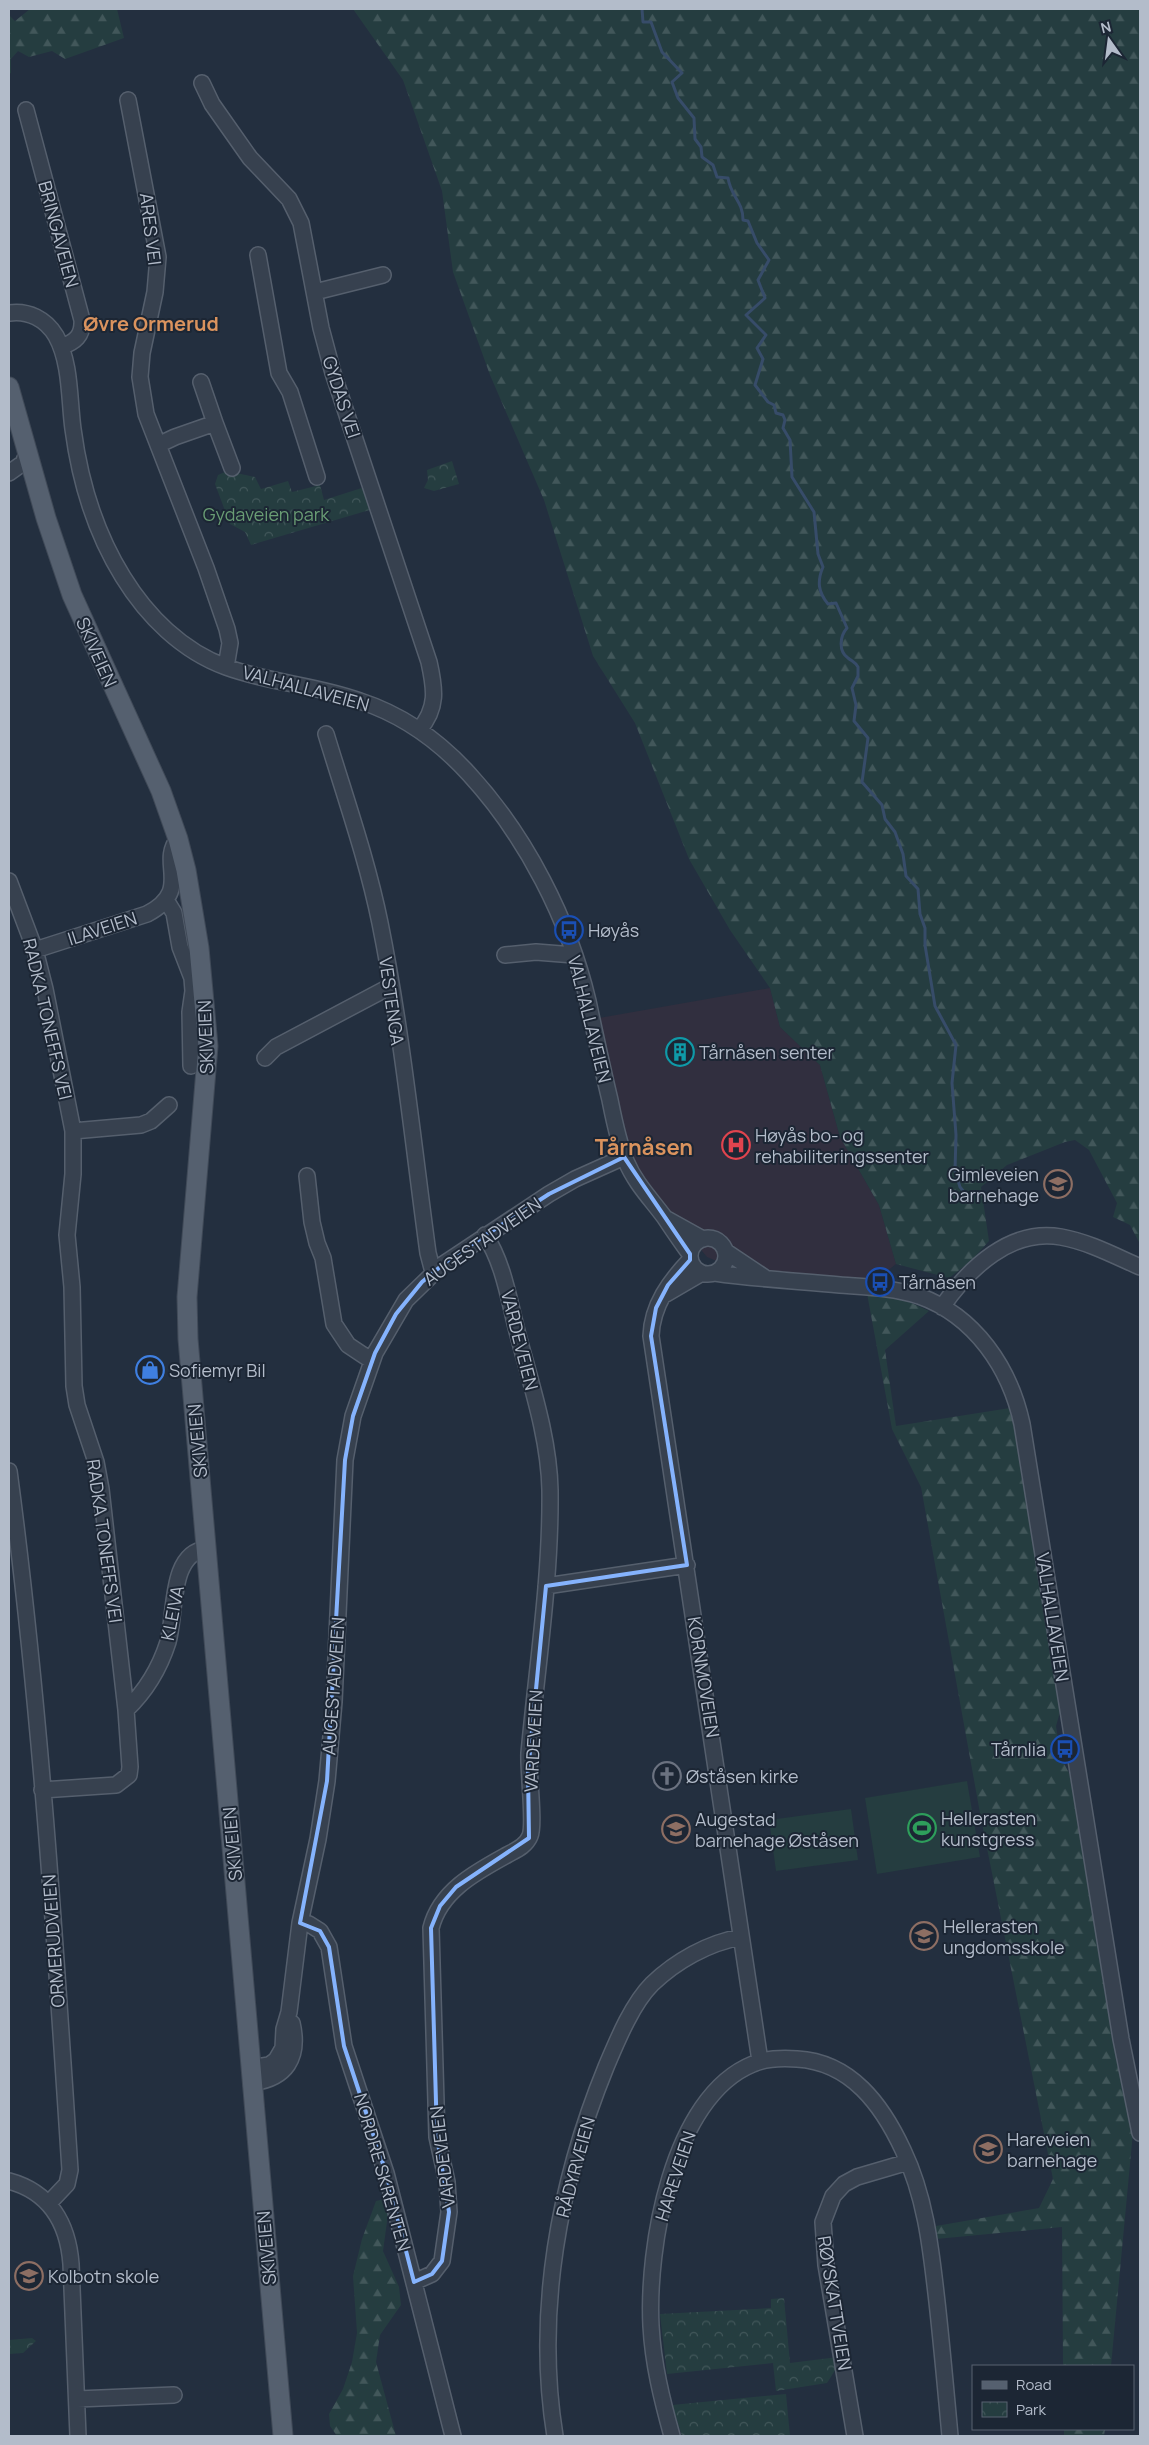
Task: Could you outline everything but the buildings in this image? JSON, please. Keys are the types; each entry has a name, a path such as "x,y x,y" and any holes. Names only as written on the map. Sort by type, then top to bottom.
{"main road":[{"name":"SKIVEIEN","path":"9,387 27,454 72,594 161,791 178,839 193,908 208,1046 187,1297 190,1370 283,2436"}],"street":[{"name":"GYDAS VEI","path":"202,83 212,104 250,158 289,198 301,223 321,328 333,373 429,662 434,687 433,708 419,730"},
{"name":"ARES VEI","path":"128,100 158,257 155,292 142,354 140,377 146,414 206,568 227,629 230,643 226,667"},
{"name":"BRINGAVEIEN","path":"26,110 82,320 81,331 77,340 61,347"},
{"path":"258,255 279,373 290,392 317,477"},
{"path":"314,292 383,275"},
{"name":"VALHALLAVEIEN","path":"9,313 23,312 41,319 55,334 61,347 66,368 79,468 89,504 107,550 134,595 152,617 184,644 226,667 362,701 391,714 419,730 436,742 470,775 512,830 548,893 574,955 587,998 616,1130 624,1157 639,1184 690,1257"},
{"path":"201,382 232,468"},
{"path":"158,445 215,423"},
{"path":"9,473 23,463 27,454"},
{"name":"VESTENGA","path":"326,734 371,886 391,986 428,1253 433,1272"},
{"path":"178,839 172,846 172,882 166,900 174,913 180,947 192,978 193,991 190,1012 191,1066"},
{"name":"RADKA TONEFFS VEI","path":"9,881 35,950 73,1131 74,1174 67,1235 72,1287 74,1386 76,1405 96,1462 101,1489 126,1710 130,1767 129,1774 124,1781 116,1785 42,1790"},
{"name":"ILAVEIEN","path":"35,950 147,914 166,900"},
{"path":"505,955 536,952 574,955"},
{"path":"265,1058 276,1047 391,986"},
{"path":"73,1131 141,1125 151,1121 169,1105"},
{"name":"AUGESTADVEIEN","path":"250,2075 276,2060 283,2048 284,2029 289,2012 300,1923 318,1839 327,1781 334,1702 345,1460 353,1416 372,1361 387,1330 406,1300 433,1272 485,1235 575,1179 624,1157"},
{"path":"307,1176 312,1222 323,1258 334,1324 348,1345 372,1361"},
{"name":"VALHALLAVEIEN","path":"665,1219 704,1238"},
{"name":"VARDEVEIEN","path":"414,2282 432,2274 442,2262 449,2212 447,2182 437,2137 431,1928 433,1916 456,1887 480,1870 525,1844 531,1831 528,1772 546,1586 550,1489 547,1458 535,1400 500,1264 485,1235"},
{"path":"942,1307 958,1286 984,1261 1012,1244 1031,1236 1049,1236 1072,1240 1140,1267"},
{"path":"663,1296 708,1273 724,1264 725,1251 719,1242 704,1238 696,1243 690,1257 694,1268 708,1273"},
{"name":"VALHALLAVEIEN","path":"725,1251 765,1277"},
{"name":"KORNMOVEIEN","path":"690,1257 672,1280 654,1313 651,1336 760,2061"},
{"name":"VALHALLAVEIEN","path":"708,1273 891,1290 919,1296 942,1307 964,1322 989,1348 1008,1378 1018,1407 1120,2039 1140,2132"},
{"name":"ORMERUDVEIEN","path":"9,1471 28,1628 70,2170 69,2180 64,2190 49,2203"},
{"name":"KLEIVA","path":"126,1710 144,1692 165,1649 171,1628 177,1584 186,1559 194,1551 206,1549"},
{"path":"546,1586 686,1565"},
{"name":"NORDRE SKRENTEN","path":"300,1923 309,1924 320,1931 329,1947 344,2046 386,2173 453,2436"},
{"name":"RÅDYRVEIEN","path":"555,2436 551,2407 547,2323 557,2237 580,2134 621,2032 651,1985 685,1959 720,1942 741,1936"},
{"name":"HAREVEIEN","path":"672,2436 655,2363 651,2328 650,2297 662,2208 684,2139 695,2116 709,2097 726,2081 760,2061 788,2059 810,2060 847,2075 860,2086 878,2106 908,2162 921,2197 930,2241 950,2436"},
{"name":"RØYSKATTVEIEN","path":"855,2436 826,2265 823,2222 833,2196 844,2184 857,2177 908,2162"},
{"path":"9,2181 34,2191 49,2203 64,2227 70,2249 78,2436"},
{"path":"77,2399 174,2395"}],"highlighted area":[{"path":"624,1157 690,1254 690,1260 668,1285 656,1308 651,1336 687,1565 546,1586 528,1772 529,1838 456,1887 440,1906 431,1928 437,2137 449,2212 442,2261 432,2274 414,2282 386,2173 344,2046 329,1947 320,1931 300,1923 327,1781 345,1460 353,1416 375,1353 396,1314 422,1282 452,1257 549,1194"}],"shaded area":[{"name":"Høyås bo- og rehabiliteringssenter","path":"770,988 780,1027 820,1065 840,1137 879,1205 896,1264 866,1288 752,1276 707,1257 654,1193 630,1154 621,1124 599,1018"}],"green space":[{"path":"30,9 117,9 124,38 65,59 52,51 29,57 18,51 11,59 11,73 9,74 9,15 15,21"},
{"path":"353,9 1140,9 1140,1244 1130,1225 1113,1217 1117,1203 1089,1150 1075,1140 1065,1142 1007,1165 981,1187 989,1241 971,1261 949,1278 896,1264 879,1205 840,1137 820,1065 780,1027 770,988 730,930 689,859 635,723 593,656 544,500 490,375 453,272 442,191 403,80"},
{"path":"452,461 459,484 434,491 424,488 428,480 427,470"},
{"name":"Gydaveien park","path":"227,471 255,477 261,489 288,481 292,492 320,485 324,500 368,486 373,509 251,545 245,532 230,524 215,484 218,475"},
{"path":"866,1288 896,1296 929,1311 885,1350 896,1426 1010,1408 1022,1470 1060,1712 1056,1726 1061,1758 1069,1773 1077,1810 1133,2132 1111,2365 1063,2365 1062,2227 936,2239 936,2226 1039,2208 1053,2179 980,1813 921,1487 892,1429"},
{"name":"Hellerasten kunstgress","path":"967,1781 980,1857 877,1874 865,1798"},
{"path":"851,1809 858,1860 776,1871 769,1820"},
{"path":"385,2199 389,2207 383,2251 399,2287 401,2305 380,2335 376,2362 396,2436 337,2436 330,2426 329,2414 343,2389 352,2362 357,2333 353,2276 362,2239 376,2201"},
{"path":"784,2298 790,2363 838,2357 839,2364 827,2383 776,2391 773,2363 667,2374 660,2314 771,2308 771,2299"},
{"path":"32,2338 36,2341 23,2353 9,2354 9,2340"},
{"path":"786,2394 790,2436 682,2436 672,2405"},
{"path":"1064,2430 1105,2430 1104,2436 1064,2436"}],"waterway":[{"path":"642,9 643,22 651,22 662,52 682,73 672,82 678,98 694,118 695,139 701,147 702,157 713,165 717,177 728,178 741,208 743,220 748,221 757,243 769,260 758,280 765,298 746,315 766,335 757,348 763,359 755,385 768,402 774,405 776,413 783,415 785,420 783,428 790,440 792,477 814,512 818,554 823,567 819,582 820,591 828,604 836,603 847,628 842,639 841,648 845,655 858,667 858,676 852,688 856,705 854,721 868,738 862,782 882,805 885,819 895,832 903,854 906,876 918,889 920,914 925,928 925,945 935,1006 956,1045 952,1083 956,1135 955,1171 960,1187 968,1197"}],"place":[{"name":"Høyås","path":"569,930"},
{"name":"Tårnåsen senter","path":"680,1052"},
{"name":"Høyås bo- og rehabiliteringssenter","path":"736,1145"},
{"name":"Gimleveien barnehage","path":"1058,1184"},
{"name":"Tårnåsen","path":"880,1282"},
{"name":"Sofiemyr Bil","path":"150,1370"},
{"name":"Tårnlia","path":"1065,1749"},
{"name":"Øståsen kirke","path":"667,1776"},
{"name":"Hellerasten kunstgress","path":"922,1828"},
{"name":"Augestad barnehage Øståsen","path":"676,1829"},
{"name":"Hellerasten ungdomsskole","path":"924,1936"},
{"name":"Hareveien barnehage","path":"988,2149"},
{"name":"Kolbotn skole","path":"29,2276"}],"district":[{"name":"Øvre Ormerud","path":"151,323"},
{"name":"Tårnåsen","path":"644,1147"}]}
